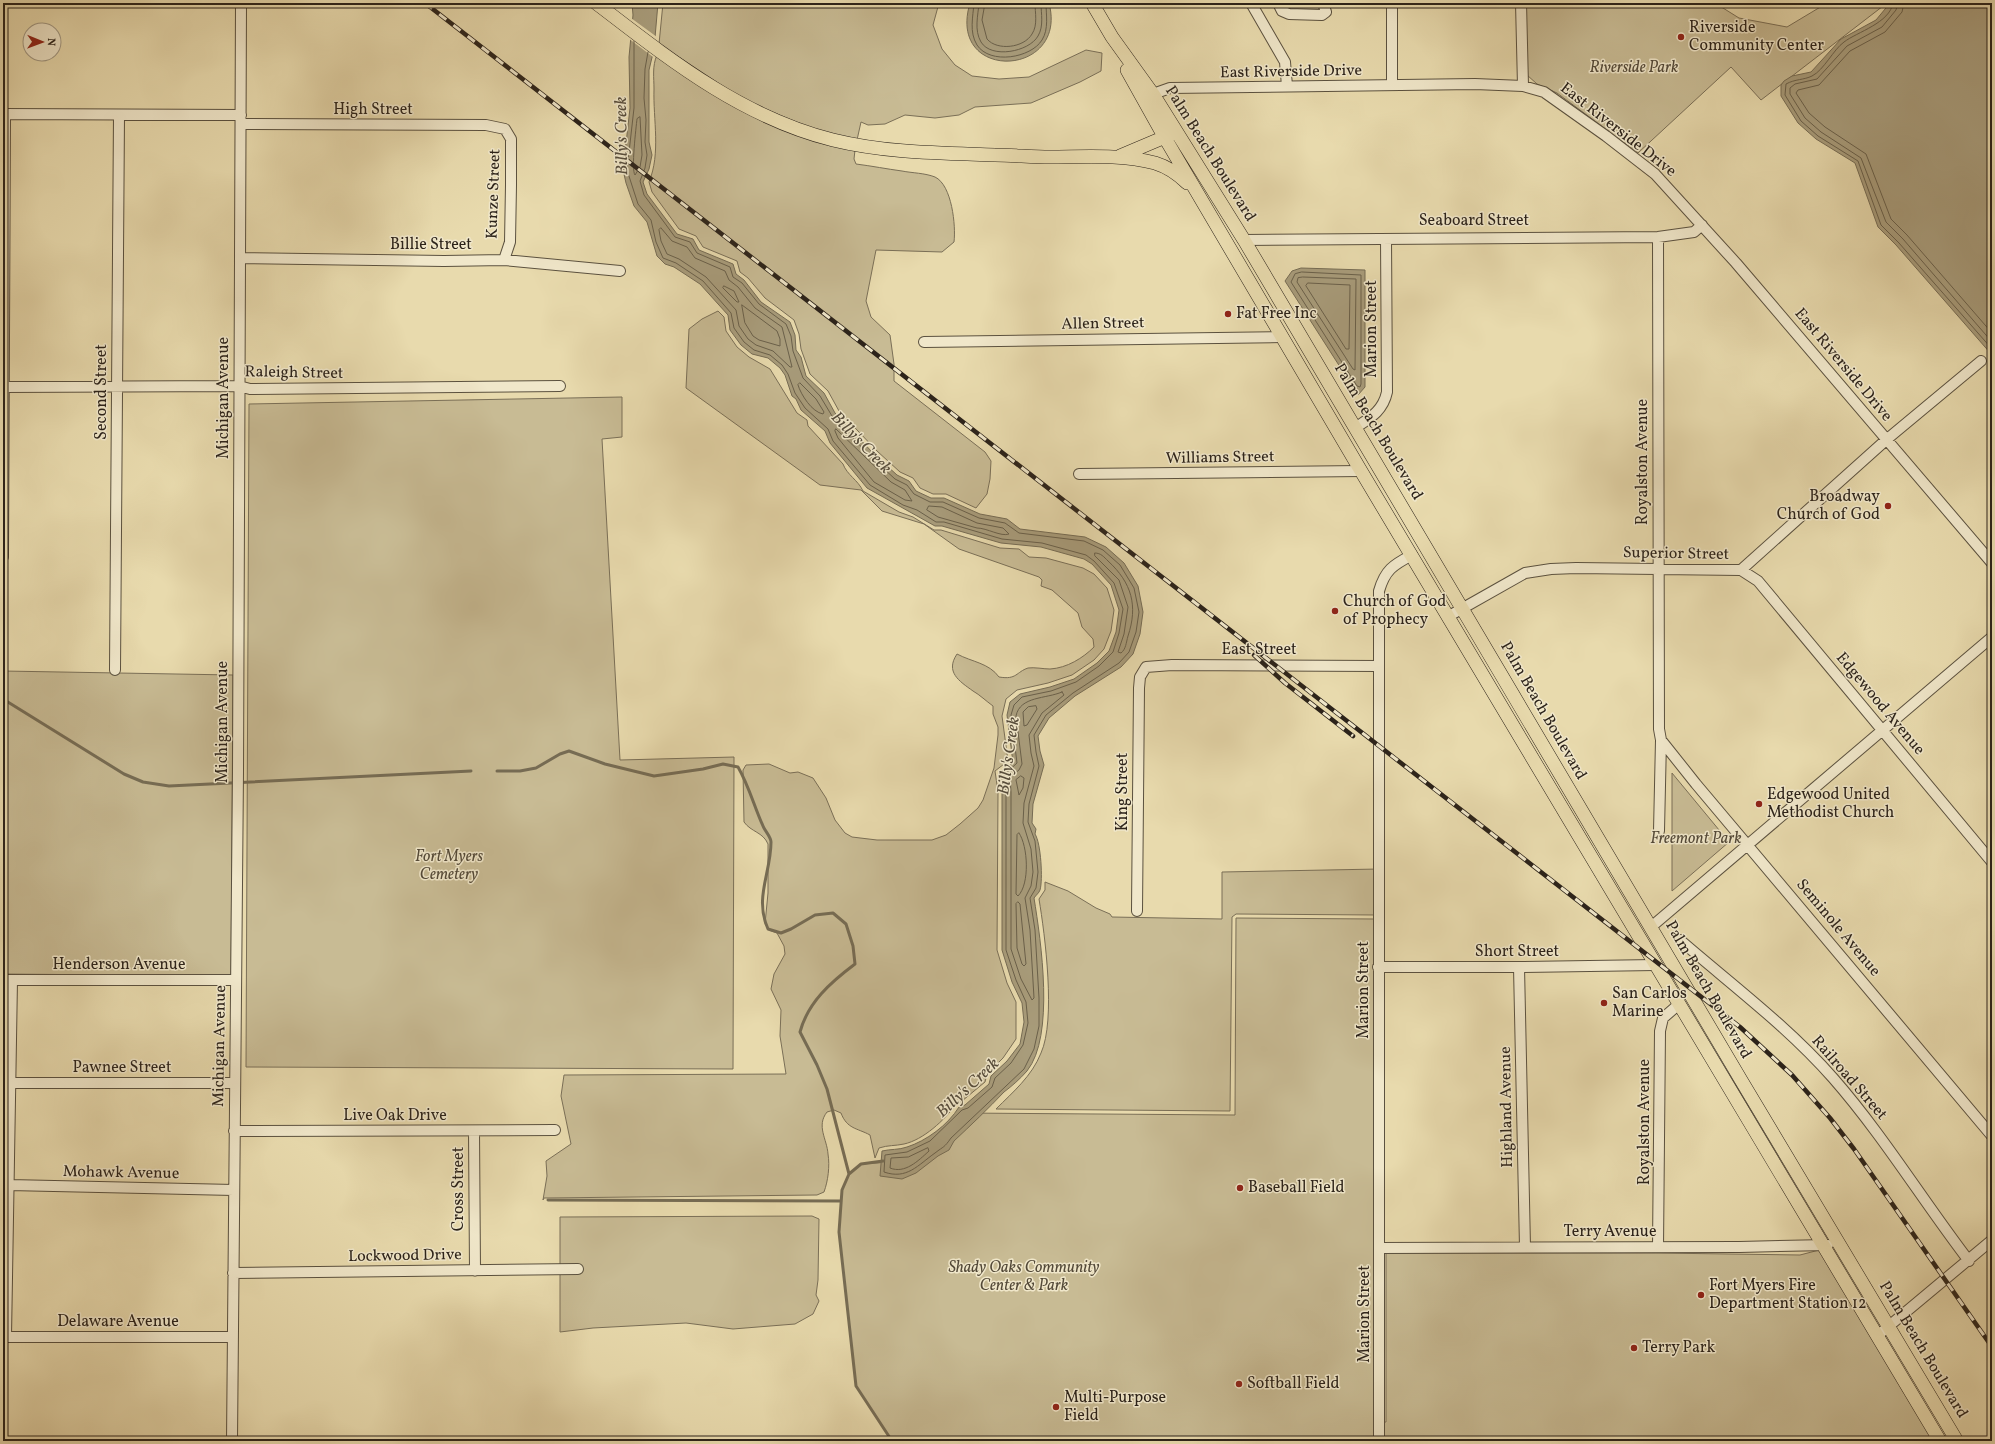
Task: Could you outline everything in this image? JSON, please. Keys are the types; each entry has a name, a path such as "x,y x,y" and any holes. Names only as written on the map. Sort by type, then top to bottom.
{"main road":[{"path":"596,3 667,57 706,84 766,116 811,134 857,145 925,153 1048,157 1118,157 1142,160 1166,167 1175,172 1201,198"},
{"name":"Palm Beach Boulevard","path":"1092,3 1112,37 1153,94 1170,135 1244,240 1463,607 1741,1080 1957,1441"},
{"path":"1112,37 1121,60 1170,135 1201,198"},
{"path":"1118,157 1170,135"},
{"name":"Palm Beach Boulevard","path":"1201,198 1361,472 1449,616 1678,1005 1940,1441"},
{"path":"1282,337 1290,338 1312,356"},
{"path":"1577,833 1596,853 1636,918 1642,923 1651,927"},
{"path":"1678,1005 1690,1010 1699,1019 1733,1076 1741,1080"}],"street":[{"name":"Michigan Avenue","path":"232,1441 234,1084 238,790 241,3"},
{"path":"1251,3 1285,62 1287,86"},
{"path":"1278,3 1282,11 1289,14 1322,15 1326,12 1323,3"},
{"path":"1392,3 1392,85"},
{"path":"1521,3 1523,86"},
{"name":"East Riverside Drive","path":"1153,94 1170,88 1392,85 1523,86 1533,88 1553,97 1632,155 1655,174 1702,225 1992,563"},
{"name":"High Street","path":"4,114 119,114 241,120 486,125 505,129"},
{"path":"3,557 4,114"},
{"name":"Second Street","path":"115,670 119,114"},
{"name":"Kunze Street","path":"504,260 510,242 511,185 511,139 505,129"},
{"name":"Seaboard Street","path":"1244,240 1658,237 1694,232 1702,225"},
{"name":"Royalston Avenue","path":"1658,237 1658,729 1661,740 1659,831"},
{"name":"Marion Street","path":"1355,428 1376,414 1384,404 1387,392 1386,239"},
{"name":"Billie Street","path":"240,258 428,261 504,260 620,271"},
{"name":"Allen Street","path":"924,342 1282,337"},
{"name":"Superior Street","path":"1449,616 1525,574 1539,570 1576,568 1659,568 1741,570 1886,440 1981,361"},
{"name":"Raleigh Street","path":"3,388 239,386 258,389 560,386"},
{"name":"Williams Street","path":"1079,474 1361,472"},
{"name":"Marion Street","path":"1380,1441 1378,967 1379,591 1382,578 1390,568 1412,555"},
{"name":"Edgewood Avenue","path":"1741,570 1758,581 1992,862"},
{"path":"1651,927 1992,637"},
{"name":"East Street","path":"1142,673 1146,667 1172,665 1379,666"},
{"name":"King Street","path":"1137,911 1139,688 1142,673"},
{"name":"Seminole Avenue","path":"1661,740 1696,784 1749,845 1992,1136"},
{"name":"Railroad Street","path":"1680,940 1783,1026 1832,1077 1880,1136 1969,1261"},
{"name":"Short Street","path":"1378,967 1655,965"},
{"name":"Highland Avenue","path":"1519,967 1525,1247"},
{"path":"4,1337 9,1185 10,1083 7,980"},
{"name":"Henderson Avenue","path":"7,980 236,980"},
{"name":"Royalston Avenue","path":"1658,1247 1660,1031 1663,1018 1678,1005"},
{"name":"Pawnee Street","path":"10,1083 234,1084"},
{"name":"Live Oak Drive","path":"234,1131 555,1130"},
{"name":"Cross Street","path":"474,1131 475,1271"},
{"name":"Mohawk Avenue","path":"9,1185 234,1190"},
{"path":"1877,1336 1969,1261 1992,1240"},
{"name":"Terry Avenue","path":"1379,1248 1840,1245"},
{"name":"Lockwood Drive","path":"233,1273 475,1271 578,1268"},
{"name":"Delaware Avenue","path":"4,1337 233,1337"}],"green space":[{"path":"663,3 939,3 933,25 942,49 955,65 972,76 999,79 1029,77 1086,50 1102,53 1101,71 1080,82 1031,103 975,107 959,115 935,118 905,115 885,124 868,125 861,122 857,140 813,129 744,100 659,44"},
{"name":"Riverside Park","path":"1525,3 1715,3 1739,18 1787,27 1827,3 1887,3 1761,100 1731,67 1638,153 1557,93 1537,84 1527,75"},
{"path":"657,55 703,88 855,150 854,159 856,164 927,175 935,177 941,181 952,206 954,242 942,252 876,250 866,301 871,317 890,335 894,364 894,381 985,452 991,461 987,494 976,508 946,494 933,494 920,488 913,478 900,472 877,451 839,411 828,391 810,374 801,349 799,334 794,320 765,298 748,278 740,272 737,261 703,247 696,236 679,229 652,192 649,182 653,171 656,148 654,63"},
{"path":"718,311 724,317 726,331 737,347 749,357 770,369 797,413 807,420 808,426 843,464 863,491 899,512 913,517 934,530 941,530 1000,548 1019,549 1029,557 1046,558 1083,568 1094,574 1107,588 1114,610 1111,631 1104,649 1094,660 1072,675 1048,683 1017,690 1006,699 1002,716 1008,761 995,771 998,792 997,950 1007,983 1016,1002 1016,1039 1003,1058 987,1074 985,1082 962,1101 956,1104 940,1123 926,1134 911,1142 879,1148 875,1158 870,1135 849,1125 841,1113 834,1110 827,1112 822,1122 822,1127 829,1163 827,1183 824,1192 817,1195 544,1198 543,1200 547,1176 546,1161 571,1144 561,1096 564,1075 786,1074 780,1036 781,1010 771,989 774,974 785,954 784,946 777,933 769,930 765,924 768,893 768,844 760,834 744,822 743,770 746,765 769,764 790,773 798,772 813,778 826,798 835,820 845,833 852,837 877,840 932,840 946,835 978,808 983,800 994,768 998,727 993,714 993,706 963,684 955,676 952,666 957,654 985,666 995,672 999,677 1005,678 1013,677 1028,668 1050,669 1062,667 1080,659 1094,647 1093,639 1082,627 1078,613 1052,590 1041,586 1042,580 1039,577 959,549 924,524 882,511 861,490 820,485 686,388 689,329 702,319"},
{"name":"Fort Myers Cemetery","path":"622,397 622,437 602,439 620,760 734,757 733,1069 246,1067 249,404"},
{"path":"3,671 233,675 231,976 3,974"},
{"name":"Freemont Park","path":"1672,773 1729,842 1672,891"},
{"path":"1379,869 1376,915 1236,914 1232,917 1230,1111 996,1109 1022,1083 1033,1069 1041,1053 1045,1038 1049,999 1044,934 1039,899 1045,890 1045,882 1068,891 1096,908 1110,914 1112,917 1222,919 1222,872"},
{"name":"Shady Oaks Community Center & Park","path":"1236,918 1376,919 1376,1441 892,1441 856,1386 839,1232 842,1190 849,1174 861,1164 891,1162 908,1157 961,1113 1235,1115"},
{"path":"812,1216 819,1219 818,1280 816,1295 819,1301 813,1314 795,1324 733,1329 686,1323 593,1328 560,1332 560,1217"},
{"name":"Terry Park","path":"1823,1249 1939,1441 1380,1441 1381,1422 1386,1422 1386,1253 1657,1253 1800,1255"}],"water":[{"path":"632,3 658,3 654,49 649,70 649,142 652,155 649,169 643,182 647,194 677,234 693,239 699,250 733,264 736,274 744,280 761,302 790,322 795,335 796,350 801,357 806,376 824,393 835,413 874,454 897,475 909,481 916,491 931,498 944,498 980,514 1007,519 1020,529 1085,537 1106,547 1124,563 1138,586 1143,612 1140,634 1133,654 1121,667 1075,696 1049,718 1038,736 1044,765 1033,804 1032,823 1036,829 1035,834 1039,845 1041,862 1041,885 1039,892 1034,898 1040,938 1044,988 1041,1035 1036,1055 1027,1071 954,1141 949,1150 938,1156 916,1173 902,1179 880,1176 882,1151 907,1147 922,1141 936,1132 949,1120 959,1107 965,1105 989,1084 991,1076 1007,1061 1020,1044 1024,1022 1022,1003 1012,982 1002,950 1002,792 1000,772 1013,763 1007,715 1010,702 1020,694 1050,687 1074,679 1097,663 1109,651 1116,632 1119,610 1111,585 1092,564 1084,559 1041,547 1001,543 942,526 935,526 867,488 830,443 825,431 801,410 796,399 792,396 785,375 780,368 768,358 752,354 741,345 730,330 728,315 700,284 674,267 665,264 657,256 647,222 634,206 623,170 630,108 629,57 633,15"},
{"path":"970,3 1049,3 1050,28 1042,46 1026,57 1008,61 990,58 975,47 967,29"},
{"path":"1890,3 1992,3 1992,355 1896,245 1878,227 1855,163 1816,139 1798,123 1781,96 1781,85 1784,81 1792,76 1811,72 1841,39 1876,20"},
{"path":"1301,268 1365,270 1365,387 1358,395 1285,281 1292,271"}],"pier":[{"path":"631,18 657,37 656,49 653,57 628,38"}],"waterway":[{"path":"3,699 124,774 143,782 169,786 471,771"},
{"path":"497,771 520,771 536,768 560,754 569,751 605,764 654,776 703,769 723,764 738,767 763,826 771,840 769,864 763,896 764,918 768,929 781,933 815,915 833,913 846,924 853,946 855,964 837,978 815,1002 809,1011 800,1032 817,1065 827,1089 849,1174"},
{"name":"Billy's Creek","path":"883,1161 861,1164 849,1174 842,1190 839,1232 856,1386 892,1441"},
{"path":"548,1200 841,1201"}],"railway":[{"path":"425,3 1740,1027 1792,1075 1830,1118 1854,1149 1992,1347"},
{"path":"1254,655 1285,683 1353,736"}],"place":[{"name":"Riverside Community Center","path":"1681,37"},
{"name":"Fat Free Inc","path":"1228,314"},
{"name":"Broadway Church of God","path":"1888,506"},
{"name":"Church of God of Prophecy","path":"1335,611"},
{"name":"Edgewood United Methodist Church","path":"1759,804"},
{"name":"San Carlos Marine","path":"1604,1003"},
{"name":"Baseball Field","path":"1240,1188"},
{"name":"Fort Myers Fire Department Station 12","path":"1701,1295"},
{"name":"Terry Park","path":"1634,1348"},
{"name":"Softball Field","path":"1239,1384"},
{"name":"Multi-Purpose Field","path":"1056,1407"}]}
